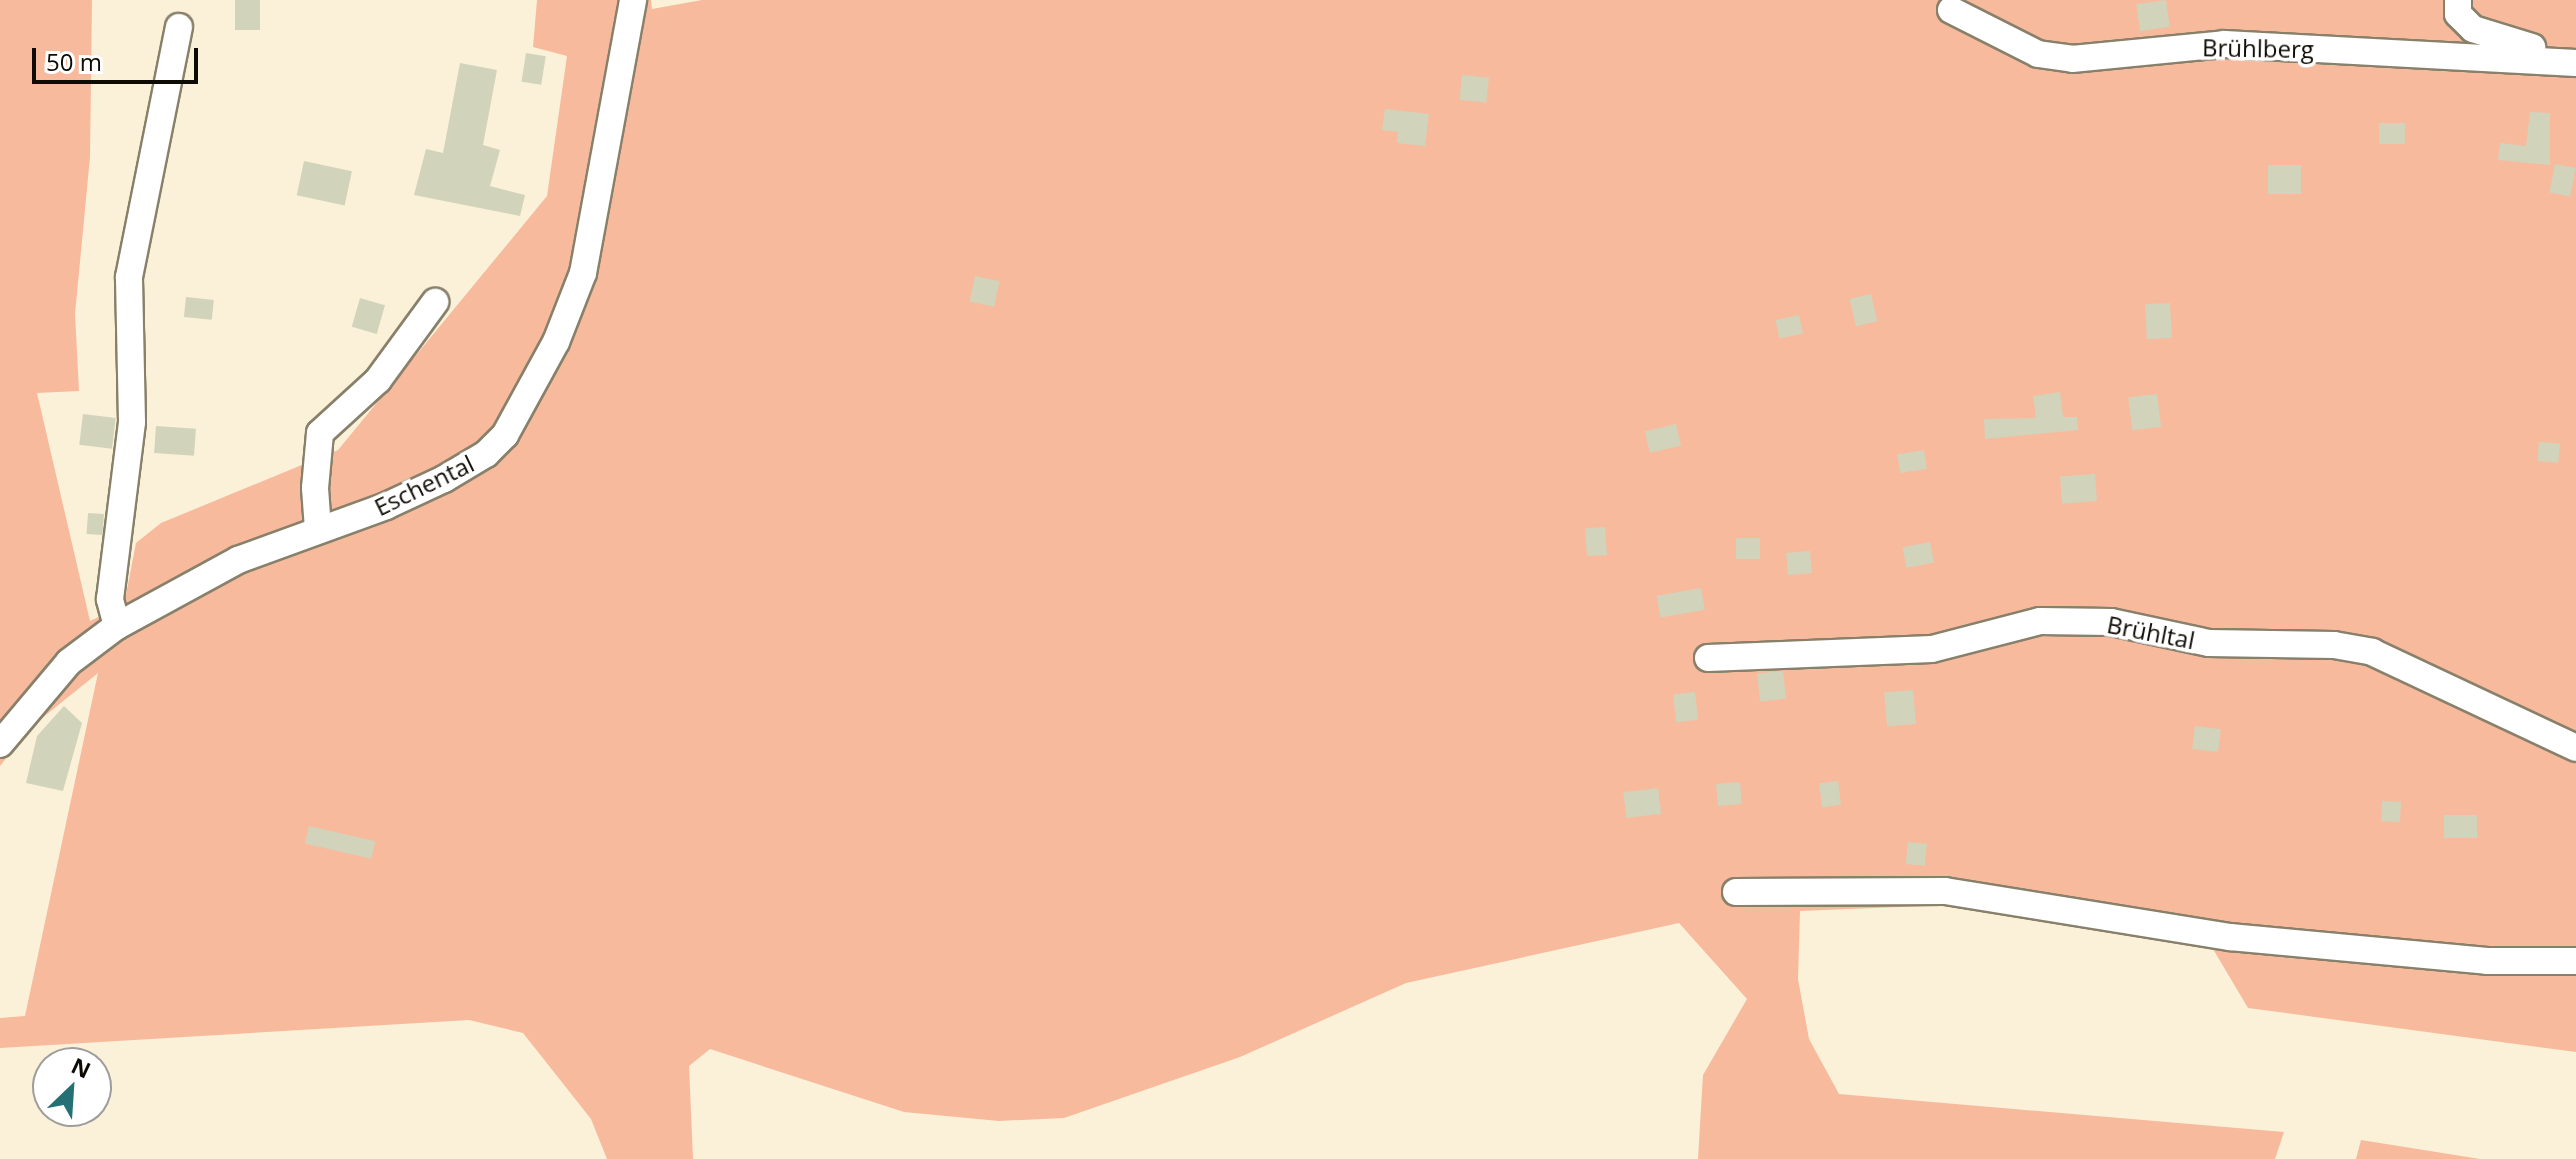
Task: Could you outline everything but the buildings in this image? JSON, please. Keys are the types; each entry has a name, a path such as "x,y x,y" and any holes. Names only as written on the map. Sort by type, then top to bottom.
{"street":[{"name":"Eschental","path":"0,744 69,662 117,626 238,560 386,506 469,465 505,435 560,332 583,273 633,0"},
{"path":"2458,0 2458,14 2473,29 2568,61"},
{"name":"Brühlberg","path":"1951,10 2038,54 2072,59 2224,44 2568,61"},
{"path":"117,626 110,599 132,422 129,277 179,27"},
{"path":"318,529 315,488 320,433 378,380 435,302"},
{"name":"Brühltal","path":"1708,658 1932,649 2040,621 2111,622 2209,643 2334,645 2372,652 2576,748"},
{"path":"1736,892 1945,891 2230,937 2487,961 2576,961"}],"shaded area":[{"path":"0,0 92,0 90,157 75,314 79,391 37,393 90,621 124,605 136,543 161,523 338,450 547,196 567,56 533,47 537,0 651,0 652,9 702,0 2576,0 2576,1052 2248,1008 2213,949 1948,905 1800,911 1798,979 1809,1039 1839,1094 2284,1132 2275,1159 1698,1159 1703,1075 1747,999 1679,923 1406,983 1240,1057 1064,1118 999,1121 904,1112 710,1049 689,1066 693,1159 607,1159 591,1119 523,1033 469,1020 0,1048 0,1018 25,1016 98,673 31,727 0,766"},
{"path":"2361,1140 2480,1159 2356,1159"}]}
